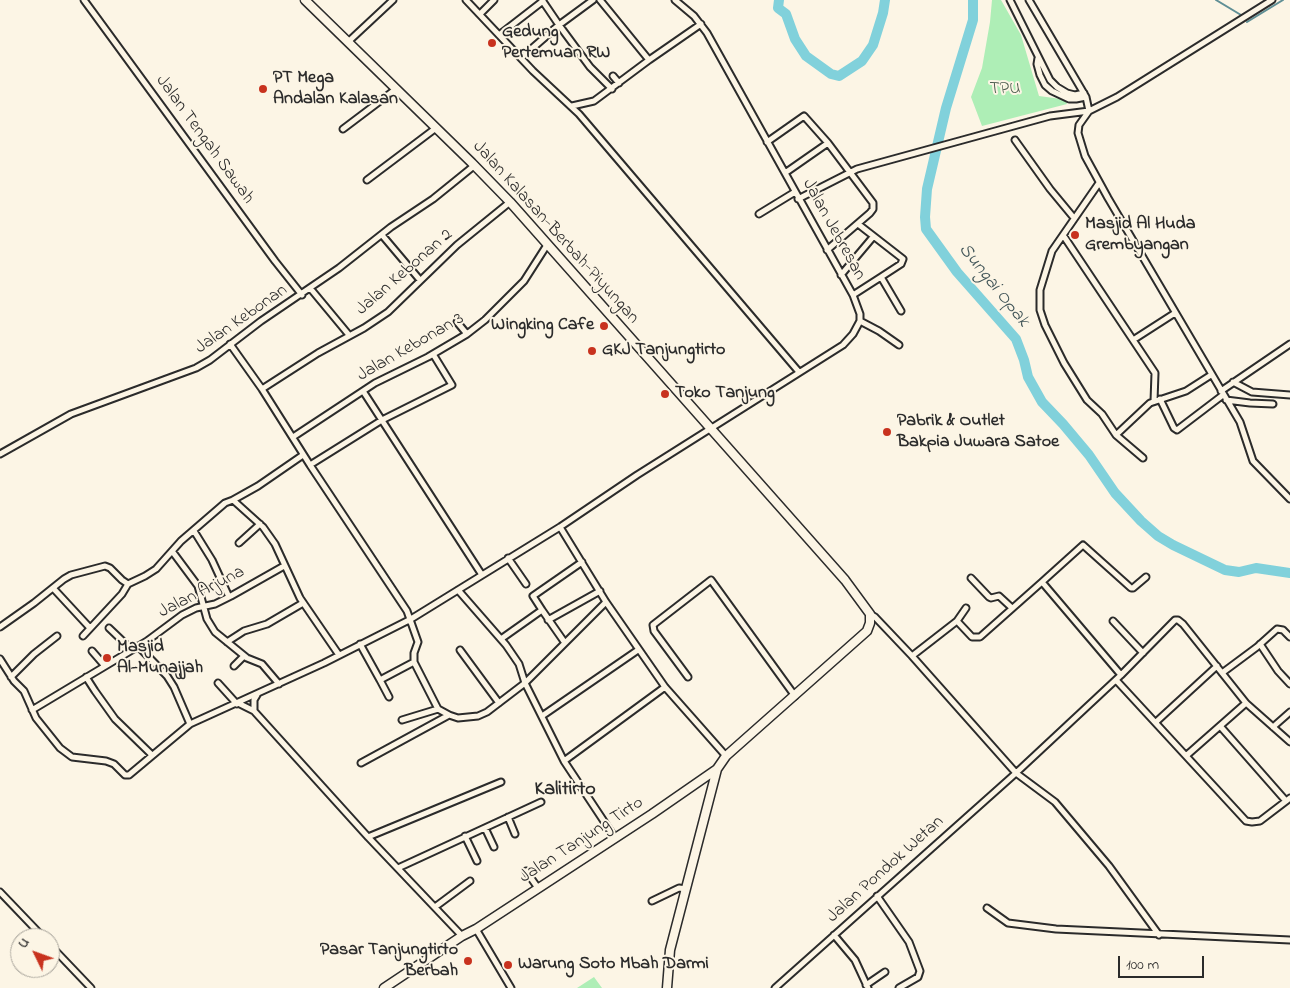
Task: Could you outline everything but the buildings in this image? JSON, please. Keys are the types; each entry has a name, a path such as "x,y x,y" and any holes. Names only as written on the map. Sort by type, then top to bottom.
{"street":[{"name":"Jalan Tengah Sawah","path":"84,0 302,295"},
{"name":"Jalan Kalasan-Berbah-Piyungan","path":"305,0 475,165 510,202 845,580 870,614"},
{"path":"348,42 393,0"},
{"path":"466,0 521,58 572,106 799,372"},
{"path":"480,14 494,0"},
{"path":"521,58 559,25 593,0"},
{"path":"600,0 649,60"},
{"name":"Jalan Jebresan","path":"676,0 701,24 724,62 853,295 860,314 860,321"},
{"path":"1010,0 1038,57 1037,64 1040,75 1048,88 1069,99 1076,99 1085,95"},
{"path":"1029,0 1085,95 1090,111"},
{"path":"798,198 848,171 1050,116 1090,111 1117,97 1272,0"},
{"path":"499,35 543,1 590,67 612,89"},
{"path":"572,106 594,100 612,89 649,60 701,24"},
{"path":"613,76 619,83"},
{"path":"343,129 396,89"},
{"path":"1090,111 1079,125 1078,133 1085,156 1240,422 1253,461 1290,499"},
{"path":"768,142 804,116 828,143 874,206 870,213 827,250"},
{"path":"368,180 436,128"},
{"path":"1015,140 1050,189 1074,218"},
{"path":"785,174 828,143"},
{"name":"Jalan Kebonan","path":"0,454 71,414 196,368 210,360 433,199 475,165"},
{"path":"1100,183 1052,251 1043,280 1039,302 1040,310 1045,325 1073,378 1091,405 1102,414 1118,434 1143,458"},
{"path":"759,214 795,192"},
{"name":"Jalan Kebonan 2","path":"262,389 388,312 458,245 510,202"},
{"path":"853,295 901,264 903,260 858,224"},
{"path":"382,235 420,280"},
{"path":"1063,235 1155,373 1154,401"},
{"path":"841,275 874,237"},
{"name":"Jalan Kebonan 3","path":"293,437 363,391 467,334 485,320 524,281 548,245"},
{"path":"882,277 901,311"},
{"path":"310,288 350,335"},
{"path":"1134,340 1175,313"},
{"path":"0,659 11,677 24,691 32,710 49,736 60,748 72,757 106,760 114,764 126,775 132,773 190,724 237,704 411,619 560,527 710,428 843,345 853,334 860,321 899,345"},
{"path":"457,322 467,334"},
{"path":"230,344 262,389 411,619 418,642 414,653 414,662 438,709 458,718 478,716 487,712 525,683 606,602"},
{"path":"1160,399 1174,428 1177,430 1223,395 1233,382 1290,344"},
{"path":"310,465 382,420 452,385 433,354"},
{"path":"1118,434 1144,407 1154,401 1186,391 1211,375"},
{"path":"1233,382 1252,392 1290,395"},
{"path":"363,391 482,575"},
{"path":"1223,395 1250,403 1273,404"},
{"path":"83,636 122,594 128,584 156,569 172,550 225,503 266,481 303,454"},
{"path":"233,500 260,524 275,544 284,566 304,603 339,655"},
{"path":"239,543 260,524"},
{"path":"560,527 638,650 665,687 726,756"},
{"path":"194,530 212,560 230,597"},
{"path":"957,621 972,637 978,638 1079,547 1083,546 1130,588 1133,588 1146,577"},
{"path":"172,550 198,586 210,625 244,656 262,664 279,684"},
{"path":"508,558 526,584"},
{"path":"564,643 533,596 582,562"},
{"path":"0,627 67,577 108,566 128,584"},
{"name":"Jalan Arjuna","path":"32,710 135,648 182,615 230,597 284,566"},
{"path":"971,578 988,597 999,596 1012,608"},
{"path":"688,677 654,632 653,626 711,580 795,696"},
{"path":"1042,582 1121,675"},
{"path":"53,588 90,628"},
{"path":"458,590 501,639 519,664 525,683 564,761 615,838"},
{"path":"548,620 600,590"},
{"path":"227,642 244,630 267,624 304,603"},
{"path":"912,656 957,621 966,608"},
{"path":"501,639 542,610"},
{"path":"870,614 912,656 1016,773 1055,802 1109,866 1159,935"},
{"path":"667,988 670,950 717,769 726,756 867,631 870,623 870,614"},
{"name":"Jalan Pondok Wetan","path":"775,988 1016,773 1116,680 1172,622 1178,620 1217,666"},
{"path":"1113,621 1143,653"},
{"path":"108,628 135,648 167,676 174,686 190,724"},
{"path":"1222,673 1277,629 1283,630 1290,637"},
{"path":"11,677 34,654 57,636"},
{"path":"360,644 389,697"},
{"path":"1260,644 1278,671 1290,684"},
{"path":"92,650 105,666"},
{"path":"460,650 499,703"},
{"path":"542,716 638,650"},
{"path":"234,666 244,656"},
{"path":"380,680 414,662"},
{"path":"1156,722 1217,666 1246,704 1290,742"},
{"path":"86,676 119,723 152,755"},
{"path":"1116,680 1187,755 1239,815 1246,821 1260,821 1288,800 1220,726"},
{"path":"218,683 237,704 254,711 368,837 462,936"},
{"path":"564,761 665,687"},
{"path":"254,711 254,700 258,694"},
{"path":"1187,755 1246,704"},
{"path":"402,720 438,709"},
{"path":"1273,727 1290,712"},
{"path":"361,763 449,715"},
{"name":"Jalan Tanjung Tirto","path":"384,988 615,838 717,769"},
{"path":"704,779 713,786"},
{"path":"368,837 502,782"},
{"path":"398,868 541,802"},
{"path":"508,817 515,834"},
{"path":"485,828 494,847"},
{"path":"465,836 476,861"},
{"path":"526,871 538,888"},
{"path":"435,907 470,881"},
{"path":"652,901 679,888 686,889"},
{"path":"0,892 34,928"},
{"path":"877,896 909,942 920,971 918,977 899,988"},
{"path":"987,908 1008,923 1056,929 1290,940"},
{"path":"476,929 511,988"},
{"path":"834,936 855,960 867,986 885,972"},
{"path":"60,955 91,988"}],"green space":[{"name":"TPU","path":"992,0 1001,0 1021,35 1039,96 1061,99 1066,101 1067,104 982,126 971,97 982,68"},
{"path":"594,977 602,988 577,988"}],"waterway":[{"name":"Sungai Opak","path":"779,0 778,8 786,14 795,39 806,56 831,74 839,76 862,61 873,45 885,0"},
{"name":"Sungai Opak","path":"973,0 973,20 946,108 927,189 926,229 957,272 1016,339 1028,377 1042,402 1089,455 1115,493 1141,521 1158,536 1173,545 1225,570 1239,572 1256,568 1290,573"},
{"path":"1216,0 1241,15"},
{"path":"1247,22 1283,0"}],"place":[{"name":"Gedung Pertemuan RW","path":"492,43"},
{"name":"PT Mega Andalan Kalasan","path":"263,89"},
{"name":"Masjid Al Huda Grembyangan","path":"1075,235"},
{"name":"Wingking Cafe","path":"604,326"},
{"name":"GKJ Tanjungtirto","path":"592,351"},
{"name":"Toko Tanjung","path":"665,394"},
{"name":"Pabrik & Outlet Bakpia Juwara Satoe","path":"887,432"},
{"name":"Masjid Al-Munajjah","path":"107,658"},
{"name":"Pasar Tanjungtirto Berbah","path":"468,961"},
{"name":"Warung Soto Mbah Darmi","path":"508,965"}],"district":[{"name":"Kalitirto","path":"565,791"}]}
